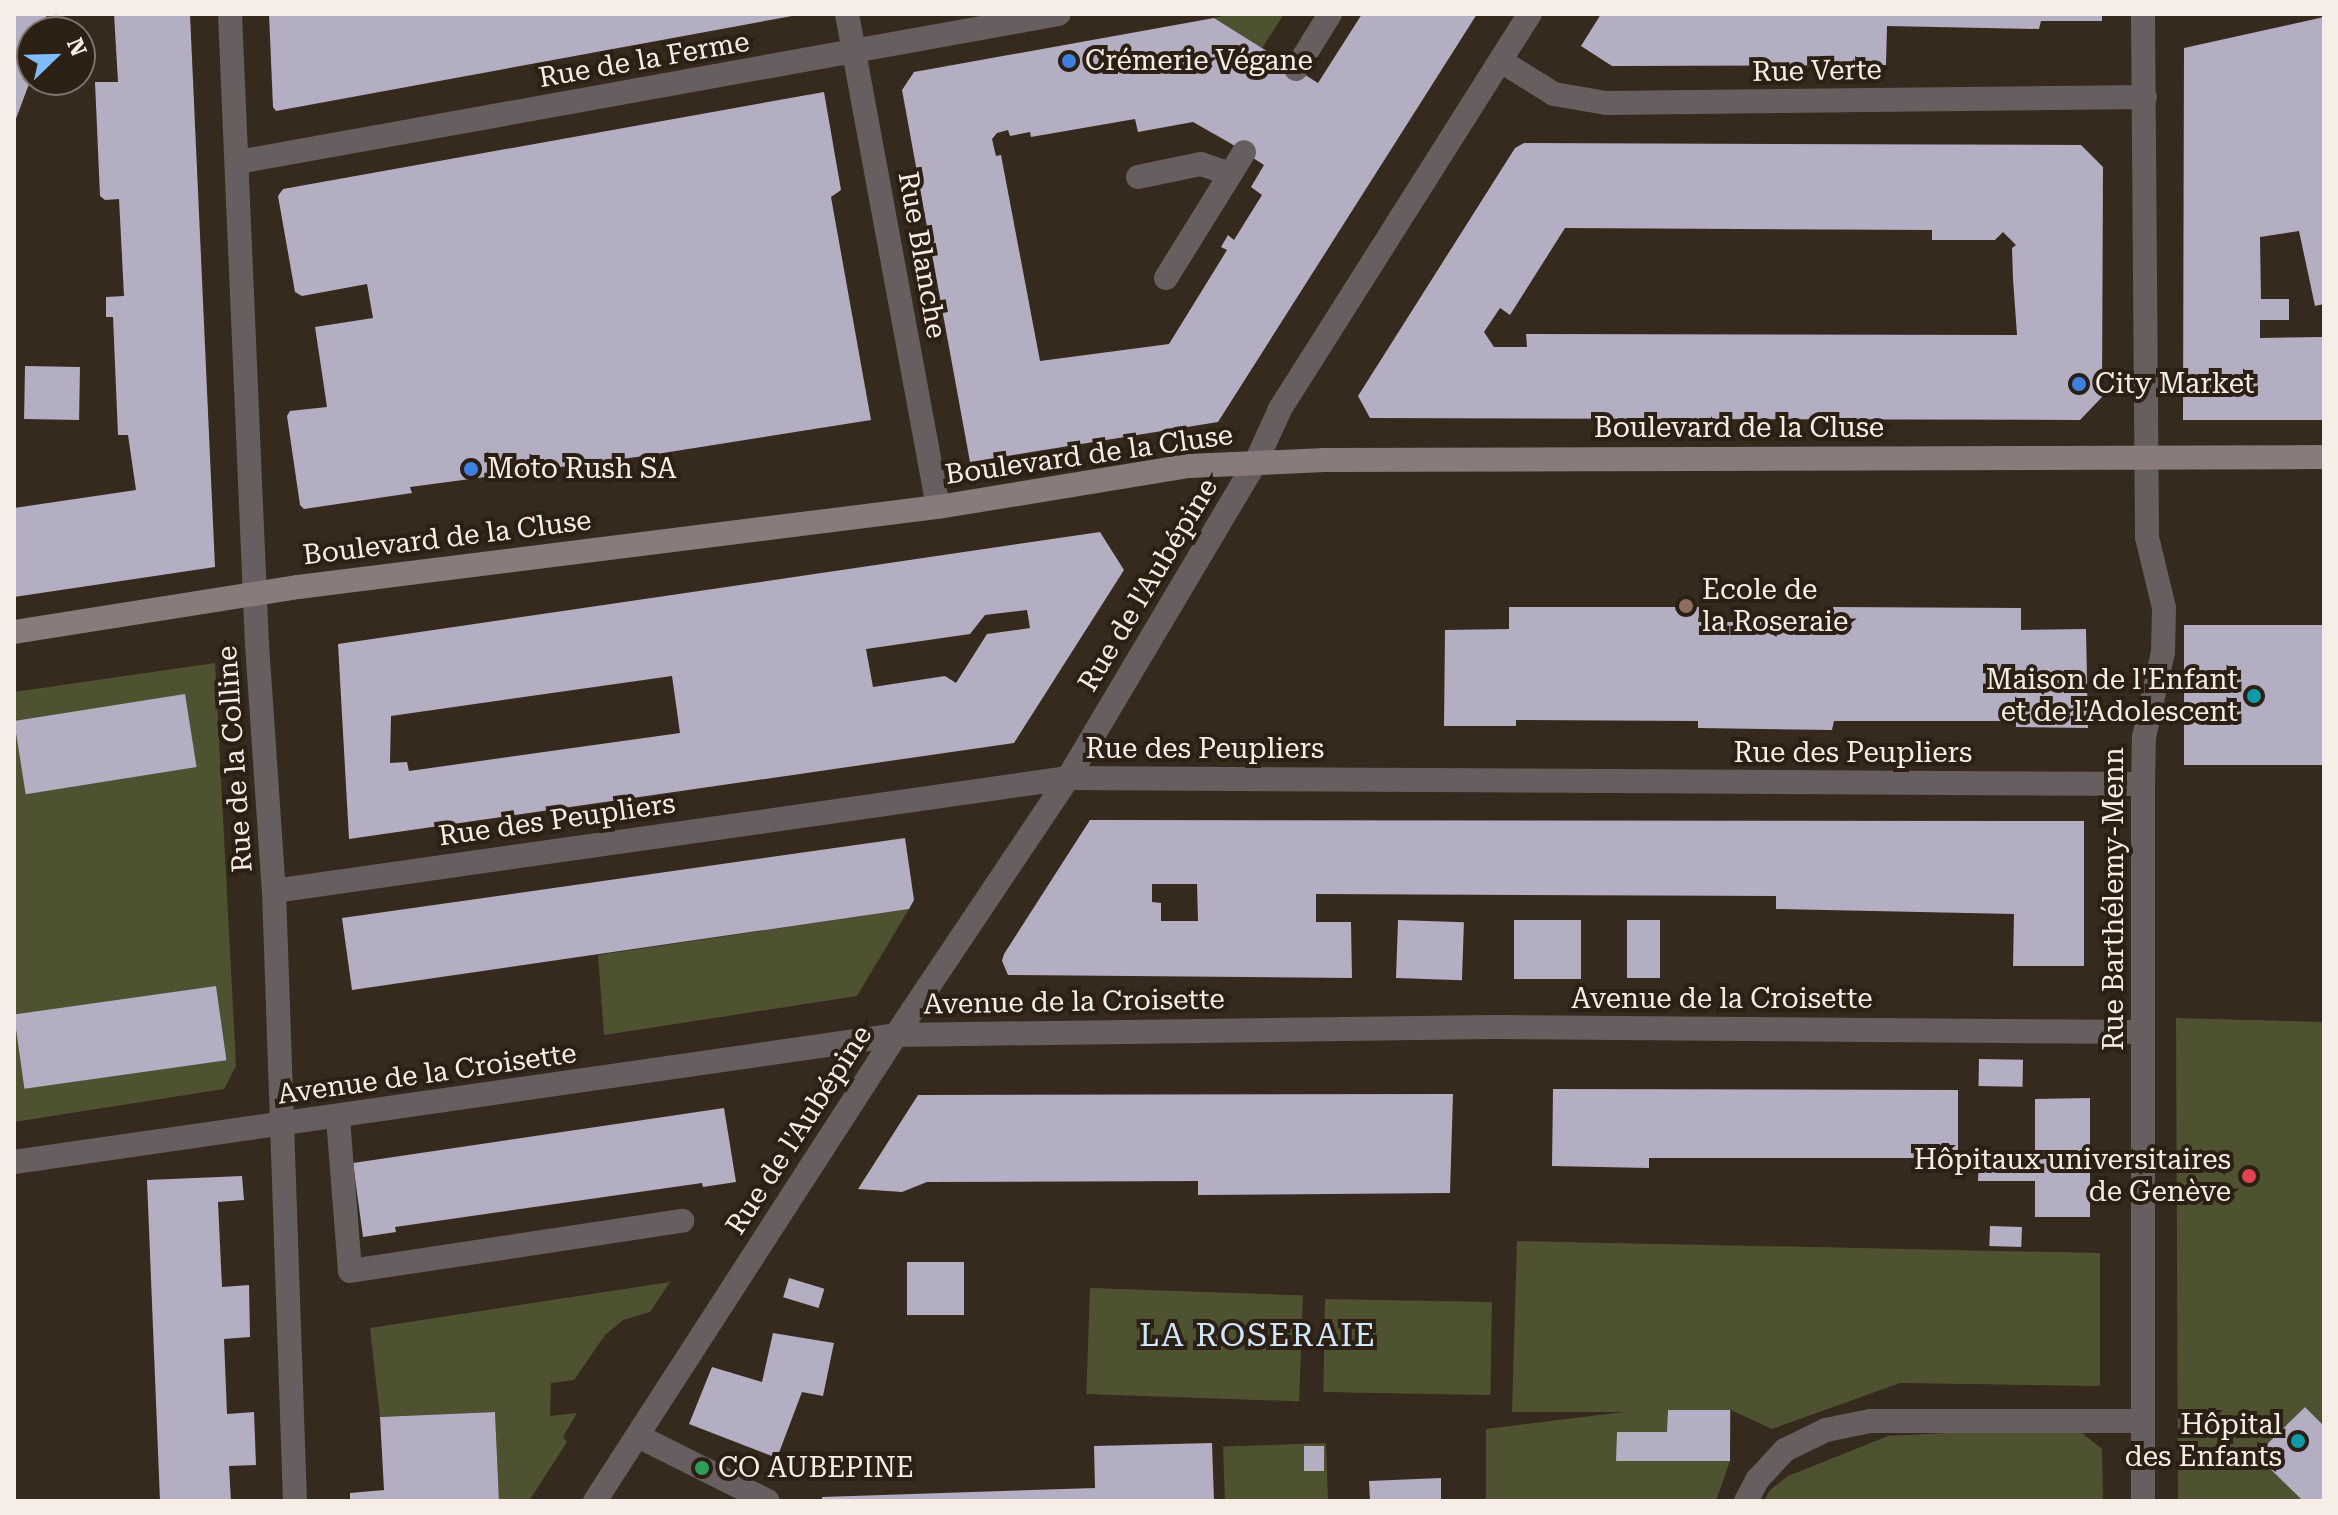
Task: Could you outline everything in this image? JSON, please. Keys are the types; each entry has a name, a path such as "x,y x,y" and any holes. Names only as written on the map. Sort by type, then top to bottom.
{"street":[{"name":"Rue de la Colline","path":"230,14 256,594 274,891 295,1501"},
{"name":"Rue Blanche","path":"847,14 938,507"},
{"name":"Rue de la Ferme","path":"238,162 855,54 1059,14"},
{"path":"1296,69 1330,14"},
{"name":"Rue de l'Aubépine","path":"595,1501 896,1035 1068,778 1256,462 1280,409 1530,14"},
{"name":"Rue Barthélemy-Menn","path":"2143,14 2147,537 2164,608 2163,652 2144,737 2143,1501"},
{"name":"Rue Verte","path":"1501,61 1554,94 1606,103 2145,97"},
{"path":"1166,278 1244,152"},
{"path":"1138,177 1201,164 1230,174"},
{"name":"Boulevard de la Cluse","path":"14,632 256,594 938,507 1189,466 1256,462 2146,455 2324,457"},
{"name":"Rue des Peupliers","path":"274,891 1068,778 2143,784"},
{"name":"Avenue de la Croisette","path":"14,1162 283,1126 896,1035 1493,1027 2143,1032"},
{"path":"338,1118 350,1271 682,1221"},
{"path":"1746,1501 1757,1480 1785,1450 1826,1430 1870,1421 2143,1421"},
{"path":"638,1436 768,1501"}],"green space":[{"path":"1231,14 1284,14 1262,48 1214,18"},
{"path":"215,663 236,1066 224,1089 14,1122 14,692"},
{"path":"909,909 857,996 604,1035 598,955"},
{"path":"2176,1018 2324,1022 2324,1426 2305,1407 2257,1455 2303,1501 2178,1501"},
{"path":"1517,1241 2100,1253 2100,1386 1900,1383 1772,1429 1731,1410 1730,1461 1716,1501 1486,1501 1486,1429 1624,1412 1512,1412"},
{"path":"670,1282 650,1312 623,1320 605,1335 574,1380 551,1383 550,1416 577,1413 563,1437 567,1442 529,1501 499,1501 495,1412 380,1417 370,1328"},
{"path":"1090,1288 1303,1295 1299,1401 1086,1394"},
{"path":"1325,1299 1492,1302 1490,1395 1323,1392"},
{"path":"2082,1433 2102,1449 2103,1501 1764,1501 1770,1490 1788,1476 1888,1436"},
{"path":"1326,1443 1328,1501 1225,1501 1223,1447"}],"building":[{"path":"14,14 48,14 16,16 16,96 24,96 14,124"},
{"path":"114,14 190,14 215,567 14,597 14,508 136,490 128,435 118,435 113,317 106,317 106,297 124,296 119,199 105,200 100,196 96,82 118,82"},
{"path":"269,14 792,16 276,111 273,107"},
{"path":"1362,14 1477,14 1218,422 970,462 902,90 914,72 1214,18 1318,83","holes":["1135,119 1138,132 1193,122 1264,165 1251,187 1262,195 1234,240 1228,235 1221,247 1227,250 1169,344 1040,361 1001,155 996,156 992,139 997,133 1008,130 1010,136 1030,132 1031,137"]},
{"path":"1601,14 2102,14 2102,21 2041,21 2039,29 1887,26 1886,65 1612,66 1581,46"},
{"path":"2324,17 2324,304 2315,306 2299,231 2260,237 2261,299 2289,299 2289,320 2260,320 2260,338 2324,337 2324,420 2183,420 2184,48"},
{"path":"824,92 841,190 831,197 871,420 644,456 410,487 412,493 304,509 300,505 287,416 290,411 327,407 315,327 373,318 367,284 302,296 295,292 278,196 283,189"},
{"path":"1524,143 2081,145 2103,167 2102,397 2080,420 1370,418 1358,396 1515,148","holes":["1565,228 1932,230 1932,240 1995,240 2003,232 2016,245 2012,248 2017,335 1526,334 1527,347 1494,347 1484,332 1500,308 1510,315"]},
{"path":"25,366 80,367 79,420 24,419"},
{"path":"1100,532 1124,570 1014,743 349,839 338,644","holes":["1027,610 1030,628 987,634 956,683 945,676 873,687 866,649 970,634 985,615","672,676 680,733 409,771 407,762 390,763 391,716"]},
{"path":"1509,607 1700,607 1698,622 1833,622 1833,607 2021,608 2021,630 2086,629 2088,728 2016,727 2016,721 1834,721 1832,730 1698,728 1698,721 1516,720 1516,726 1444,726 1445,630 1509,629"},
{"name":"Maison de l'Enfant et de l'Adolescent","path":"2184,625 2324,625 2324,765 2184,765"},
{"path":"185,694 197,767 26,794 14,721"},
{"path":"1090,820 2084,821 2084,966 2013,966 2014,914 1776,909 1776,896 1316,894 1316,922 1351,922 1352,978 1008,975 1002,961","holes":["1152,884 1197,884 1198,921 1161,921 1161,903 1152,902"]},
{"path":"905,838 914,900 909,909 352,990 342,918"},
{"path":"1398,920 1464,922 1462,980 1396,978"},
{"path":"1514,920 1581,920 1581,979 1514,979"},
{"path":"1627,920 1660,920 1660,978 1627,978"},
{"path":"216,986 226,1060 24,1089 14,1014"},
{"path":"1979,1059 2023,1060 2023,1087 1979,1086"},
{"path":"1553,1089 1958,1090 1958,1158 1649,1158 1649,1168 1552,1166"},
{"path":"1453,1094 1450,1193 1198,1195 1198,1181 927,1182 902,1192 858,1189 918,1095"},
{"path":"2090,1098 2090,1217 2035,1217 2035,1181 1978,1181 1979,1158 2035,1159 2035,1099"},
{"path":"724,1108 736,1182 703,1187 702,1183 395,1227 396,1232 363,1237 353,1163"},
{"path":"242,1176 244,1200 218,1202 222,1287 249,1285 250,1337 224,1339 227,1414 254,1412 256,1465 229,1466 231,1501 160,1501 147,1180"},
{"path":"1990,1226 2022,1227 2021,1247 1989,1246"},
{"path":"907,1262 964,1262 964,1315 907,1315"},
{"path":"789,1278 824,1289 819,1308 783,1297"},
{"path":"773,1333 834,1343 823,1396 802,1392 777,1458 689,1424 712,1367 762,1382"},
{"name":"Hôpital des Enfants","path":"2305,1407 2324,1426 2324,1501 2303,1501 2256,1455"},
{"path":"1668,1410 1730,1410 1730,1461 1616,1461 1617,1432 1667,1432"},
{"path":"495,1412 499,1501 350,1501 350,1493 384,1490 380,1417"},
{"path":"1212,1443 1214,1501 822,1501 822,1497 1095,1488 1094,1446"},
{"path":"1304,1446 1324,1446 1324,1471 1304,1471"},
{"path":"1441,1478 1441,1501 1370,1501 1369,1481"}],"place":[{"name":"Crémerie Végane","path":"1069,61"},
{"name":"City Market","path":"2079,384"},
{"name":"Moto Rush SA","path":"471,469"},
{"name":"Ecole de la Roseraie","path":"1686,606"},
{"name":"Maison de l'Enfant et de l'Adolescent","path":"2254,696"},
{"name":"Hôpitaux universitaires de Genève","path":"2249,1176"},
{"name":"Hôpital des Enfants","path":"2298,1441"},
{"name":"CO AUBEPINE","path":"702,1468"}],"district":[{"name":"LA ROSERAIE","path":"1258,1335"}]}
